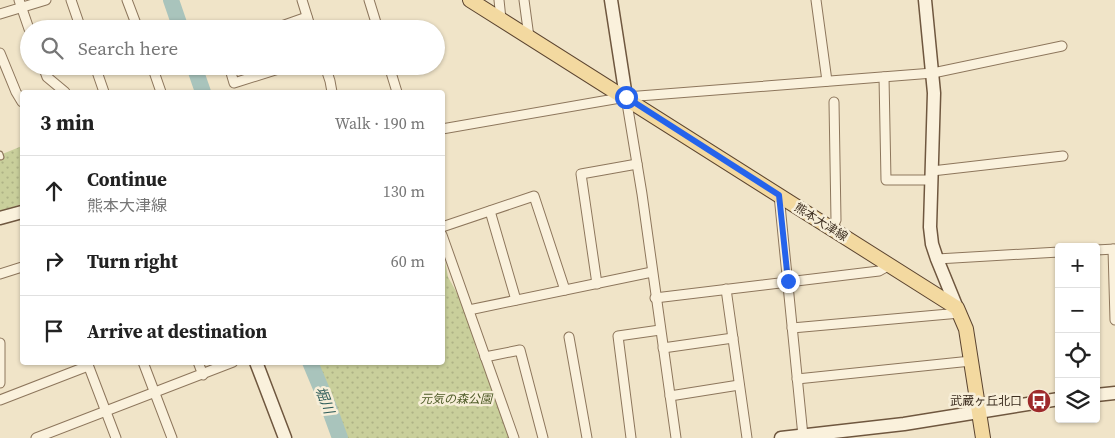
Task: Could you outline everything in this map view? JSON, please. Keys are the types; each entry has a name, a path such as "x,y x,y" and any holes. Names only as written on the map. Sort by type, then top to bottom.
{"main road":[{"name":"熊本大津線","path":"470,0 626,97 959,310"},
{"path":"959,310 966,329 984,438"}],"street":[{"path":"0,14 20,4 46,0"},
{"path":"71,0 78,20"},
{"path":"127,0 135,20"},
{"path":"302,0 308,20"},
{"path":"369,0 375,20"},
{"path":"499,0 501,19"},
{"path":"524,0 529,37"},
{"path":"612,0 676,438"},
{"path":"816,0 827,81"},
{"path":"792,328 959,310 937,259 932,244 930,227 933,73 925,0"},
{"path":"20,4 26,20"},
{"path":"298,20 307,17"},
{"path":"445,128 626,97 933,73 1062,46"},
{"path":"0,53 20,99"},
{"path":"46,75 63,90"},
{"path":"97,75 103,90"},
{"path":"155,75 160,90"},
{"path":"231,75 234,83 259,75"},
{"path":"328,75 332,90"},
{"path":"392,75 396,90"},
{"path":"884,77 886,180 932,176 1063,156"},
{"path":"832,228 836,220 834,102"},
{"path":"597,284 581,174 637,164"},
{"path":"779,195 802,436"},
{"path":"445,226 534,196 564,290"},
{"path":"490,211 516,300"},
{"path":"0,218 20,213"},
{"path":"445,243 514,438"},
{"path":"1100,250 1114,249 1115,320"},
{"path":"937,259 1055,252"},
{"path":"656,298 879,271 890,265"},
{"path":"0,274 20,268"},
{"path":"469,310 652,272"},
{"path":"726,289 746,438"},
{"path":"631,438 618,336 660,330"},
{"path":"569,337 587,438"},
{"path":"663,348 733,338"},
{"path":"0,343 0,383"},
{"path":"485,357 520,350 543,438"},
{"path":"797,379 971,361"},
{"path":"0,400 86,365"},
{"path":"88,365 116,438"},
{"path":"144,365 172,438"},
{"path":"199,365 203,375"},
{"path":"36,438 227,365"},
{"path":"257,365 285,438"},
{"path":"670,396 739,385"},
{"path":"1100,395 1115,393"},
{"path":"781,438 904,424 1055,400"}],"green space":[{"path":"20,147 20,205 0,211 0,155"},
{"name":"元気の森公園","path":"445,261 448,277 467,311 477,352 489,374 512,438 348,438 317,365 445,365"}],"waterway":[{"name":"堀川","path":"171,0 178,20"},
{"name":"堀川","path":"197,75 202,90"},
{"name":"堀川","path":"311,365 340,438"}],"place":[{"name":"武蔵ヶ丘北口","path":"1039,401"}],"route":[{"path":"626,97 779,195 788,281"}]}
